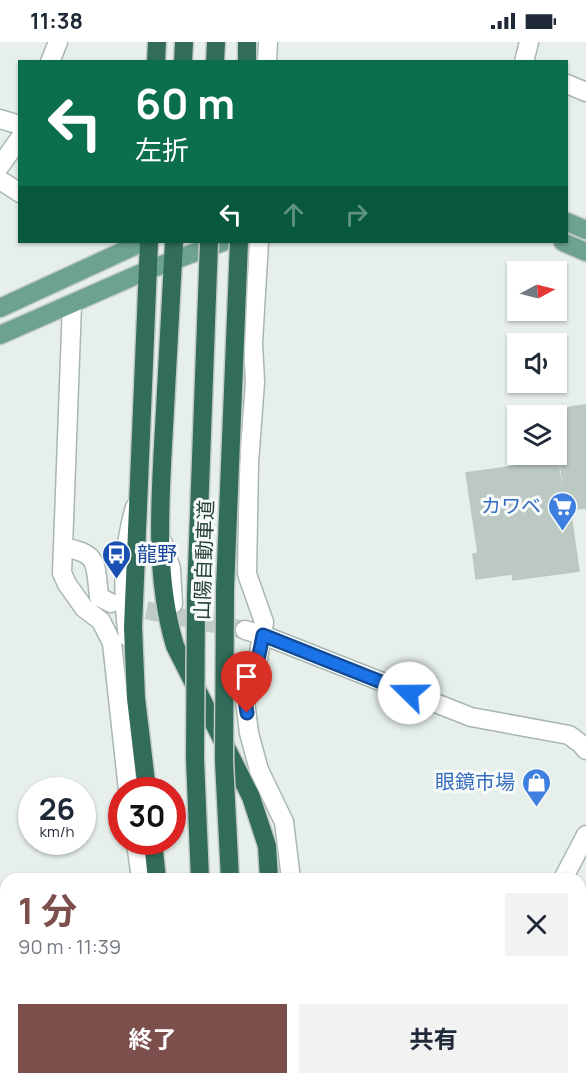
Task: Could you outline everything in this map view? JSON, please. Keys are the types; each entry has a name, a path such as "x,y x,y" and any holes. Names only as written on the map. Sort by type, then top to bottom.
{"highway":[{"path":"156,60 157,42"},
{"path":"183,60 184,42"},
{"path":"215,60 216,42"},
{"path":"247,42 247,60"},
{"path":"145,777 135,698 133,627 149,243"},
{"name":"山陽自動車道","path":"200,873 195,759 196,596 209,243"},
{"name":"山陽自動車道","path":"230,873 224,761 225,589 239,243"},
{"path":"173,250 162,470 161,536 166,609 175,646 251,797 267,846 269,873"},
{"path":"154,855 156,873"}],"main road":[{"path":"568,222 586,230"},
{"path":"0,308 140,243"},
{"path":"0,335 148,270 173,250 217,243"},
{"path":"565,243 586,252"}],"street":[{"path":"51,60 58,42"},
{"path":"267,60 268,42"},
{"path":"524,60 529,42"},
{"path":"568,84 586,92"},
{"path":"0,119 18,124"},
{"path":"0,166 18,141"},
{"path":"0,180 18,192"},
{"path":"259,243 253,343 255,382 249,463 247,574 264,622 257,665 244,693 249,733 259,770 284,822 290,873"},
{"path":"72,303 62,573 84,608 101,621 112,643 127,777"},
{"path":"63,547 83,551 94,561 99,597 111,603"},
{"path":"244,630 263,635 471,717 569,735 586,750"},
{"path":"566,873 586,835"},
{"path":"138,855 140,873"}],"building":[{"path":"586,405 586,508 573,509 573,505 565,506 561,465 567,465 567,409"},
{"path":"523,465 559,465 564,508 570,508 579,571 513,580 512,574 476,579 473,554 478,553 466,473"}],"tunnel":[{"path":"120,605 245,630"}],"place":[{"name":"カワベ","path":"562,532"},
{"name":"龍野","path":"116,580"},
{"name":"眼鏡市場","path":"536,808"}],"route":[{"path":"247,713 244,693 257,665 263,635 409,693"}]}
